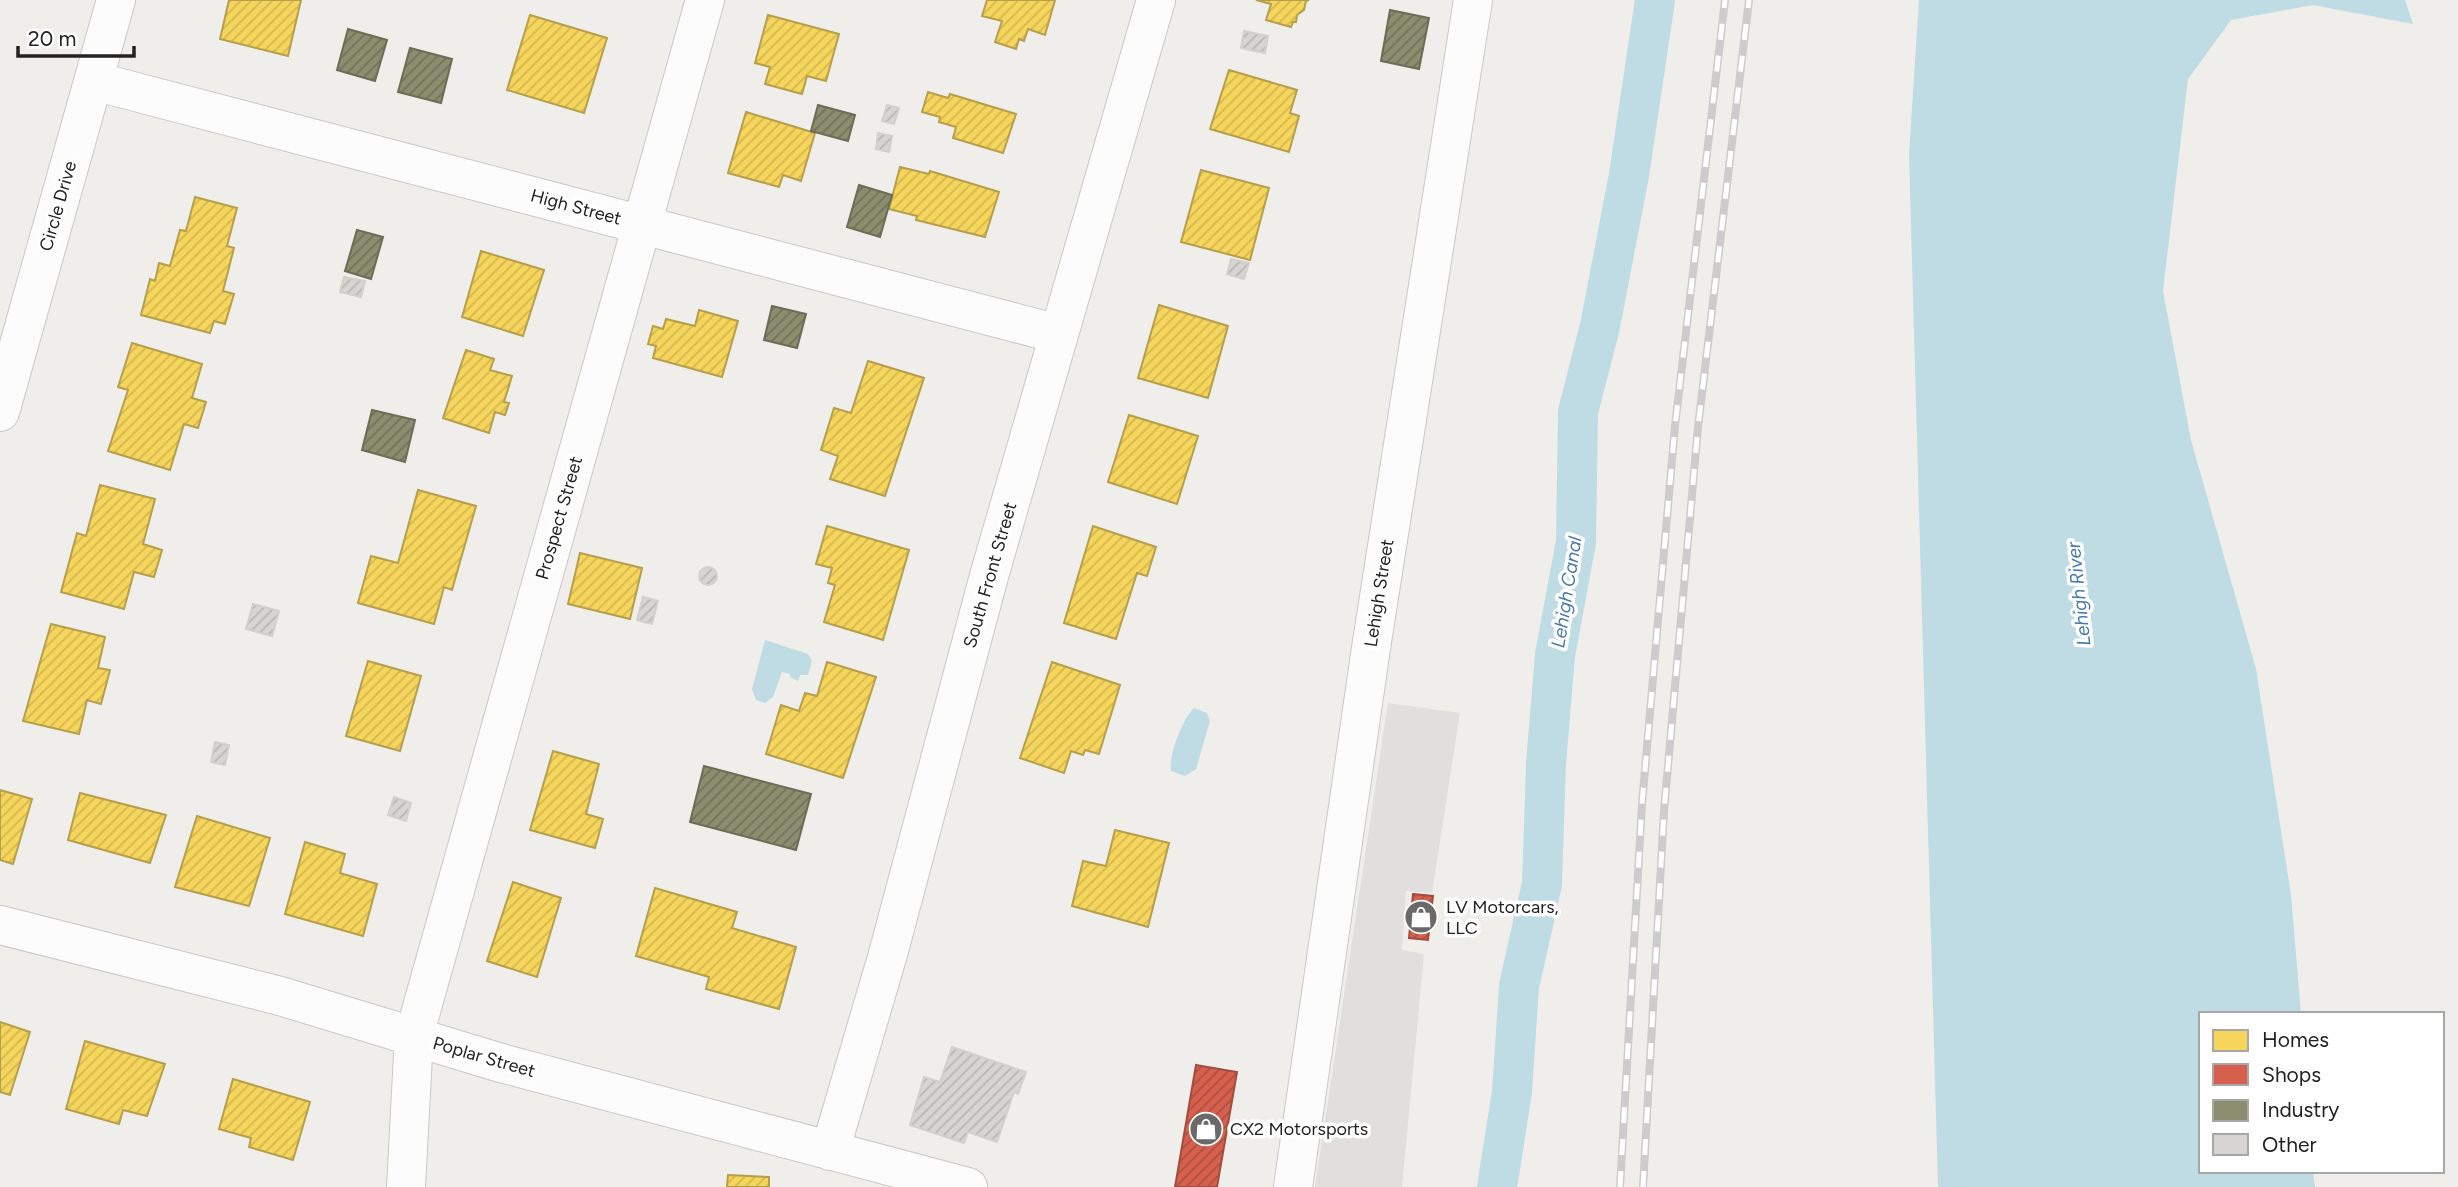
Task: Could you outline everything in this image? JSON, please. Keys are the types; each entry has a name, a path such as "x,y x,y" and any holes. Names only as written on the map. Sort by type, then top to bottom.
{"street":[{"name":"Circle Drive","path":"0,411 116,0"},
{"name":"Prospect Street","path":"406,1187 414,1036 705,0"},
{"name":"South Front Street","path":"830,1151 888,954 986,589 1156,0"},
{"name":"Lehigh Street","path":"1293,1187 1371,648 1473,0"},
{"name":"High Street","path":"93,81 1059,334"},
{"name":"Poplar Street","path":"0,925 280,996 501,1063 968,1187"}],"shaded area":[{"path":"1388,703 1460,713 1432,893 1406,891 1402,950 1424,954 1402,1187 1315,1187"}],"water":[{"name":"Lehigh River","path":"1919,0 2405,0 2413,24 2313,5 2231,20 2188,79 2163,291 2191,440 2256,669 2291,895 2301,1012 2199,1012 2199,1173 2313,1173 2315,1187 1938,1187 1909,154"},
{"path":"765,640 808,654 812,661 808,675 800,675 798,681 790,677 790,674 782,672 773,697 765,703 756,700 752,689"},
{"path":"1194,708 1207,713 1210,721 1196,769 1185,776 1171,771 1172,756 1185,720"}],"building: Homes":[{"path":"229,0 301,0 288,56 220,39"},
{"path":"987,0 1055,0 1045,35 1028,29 1024,41 1019,39 1016,49 995,42 1002,21 982,16"},
{"path":"1256,0 1309,0 1291,27 1266,20 1271,4"},
{"path":"530,15 607,38 584,113 507,90"},
{"path":"768,15 839,34 826,81 807,76 802,94 765,84 770,67 755,63"},
{"path":"1229,70 1297,90 1290,113 1299,116 1289,152 1210,129"},
{"path":"928,92 948,98 950,94 1016,114 1003,153 953,138 956,127 939,122 940,117 922,112"},
{"path":"746,112 815,133 801,181 783,175 779,187 728,173"},
{"path":"900,167 929,174 930,171 999,192 985,237 916,220 917,216 889,209"},
{"path":"1201,170 1269,188 1250,260 1181,242"},
{"path":"195,197 237,208 227,246 234,248 223,291 234,294 225,324 214,321 210,333 141,315 150,279 155,281 159,263 170,266 180,230 186,231"},
{"path":"481,251 544,270 523,336 462,317"},
{"path":"1159,305 1228,326 1208,398 1138,378"},
{"path":"699,310 738,321 722,377 653,358 656,346 648,344 653,326 663,329 666,319 695,326"},
{"path":"132,343 202,364 192,398 206,402 198,428 184,424 170,470 108,451 128,390 118,387"},
{"path":"466,350 494,359 490,370 512,376 504,402 509,403 505,415 495,412 489,433 443,418"},
{"path":"868,361 924,378 885,496 830,479 838,456 821,450 834,408 851,413"},
{"path":"1129,415 1198,436 1177,504 1108,482"},
{"path":"100,485 155,499 143,544 162,550 154,577 134,572 124,609 61,592 77,533 86,536"},
{"path":"418,490 476,506 452,590 444,587 434,624 358,603 371,556 398,563"},
{"path":"827,526 909,550 883,640 824,622 835,585 828,583 832,568 816,564"},
{"path":"1093,526 1156,547 1147,576 1137,573 1116,639 1064,623"},
{"path":"580,553 642,568 630,619 568,604"},
{"path":"51,624 105,637 98,668 110,670 101,704 87,700 79,734 23,721"},
{"path":"368,661 421,676 400,751 346,736"},
{"path":"827,662 876,677 843,778 766,754 781,705 799,711 805,693 817,696"},
{"path":"1052,662 1120,685 1099,754 1085,750 1083,755 1071,751 1064,773 1020,758"},
{"path":"553,751 599,764 586,814 603,819 595,848 530,830"},
{"path":"0,790 32,799 13,864 0,860"},
{"path":"80,793 166,815 150,863 68,840"},
{"path":"197,816 270,838 249,906 175,887"},
{"path":"1115,830 1169,843 1148,927 1072,906 1083,861 1106,866"},
{"path":"305,842 345,854 340,873 377,884 363,936 285,914"},
{"path":"513,882 561,898 537,977 487,961"},
{"path":"655,888 737,912 732,928 796,947 779,1009 706,989 709,977 636,956"},
{"path":"0,1022 30,1032 10,1095 0,1092"},
{"path":"85,1041 165,1064 147,1116 123,1110 119,1124 66,1109"},
{"path":"233,1079 310,1102 293,1160 249,1147 251,1138 219,1129"},
{"path":"728,1175 769,1177 769,1187 727,1187"}],"building: Shops":[{"name":"LV Motorcars, LLC","path":"1413,894 1433,896 1428,940 1409,938"},
{"name":"CX2 Motorsports","path":"1196,1065 1237,1072 1217,1187 1175,1187"}],"building: Industry":[{"path":"1390,10 1429,18 1419,69 1381,61"},
{"path":"348,29 387,40 375,81 337,70"},
{"path":"410,48 452,59 441,103 398,92"},
{"path":"818,105 855,115 848,141 811,131"},
{"path":"859,185 892,195 880,237 847,227"},
{"path":"357,230 383,237 371,279 345,271"},
{"path":"772,306 806,314 797,348 764,340"},
{"path":"372,410 415,420 405,462 362,450"},
{"path":"704,766 811,794 796,850 690,822"}],"building: Other":[{"path":"1244,31 1268,36 1265,53 1241,48"},
{"path":"887,105 899,108 894,124 882,121"},
{"path":"878,133 892,136 889,152 876,149"},
{"path":"1231,259 1249,263 1244,279 1227,274"},
{"path":"344,277 365,281 361,297 340,292"},
{"path":"704,567 712,567 717,576 715,583 704,585 699,580 699,572"},
{"path":"643,597 658,601 652,624 637,620"},
{"path":"253,604 279,611 272,636 246,629"},
{"path":"215,742 229,745 225,765 211,762"},
{"path":"394,797 411,803 406,821 388,815"},
{"path":"952,1047 1026,1072 1018,1094 1014,1092 997,1142 968,1132 964,1143 910,1125 924,1077 940,1082"}],"waterway":[{"name":"Lehigh Canal","path":"1497,1187 1512,1092 1519,986 1542,884 1546,764 1555,655 1576,542 1578,412 1600,326 1629,175 1655,0"}],"railway":[{"path":"1620,1187 1642,804 1675,426 1725,0"},
{"path":"1643,1187 1664,811 1698,427 1749,0"}],"place":[{"name":"LV Motorcars, LLC","path":"1421,917"},
{"name":"CX2 Motorsports","path":"1206,1129"}]}
